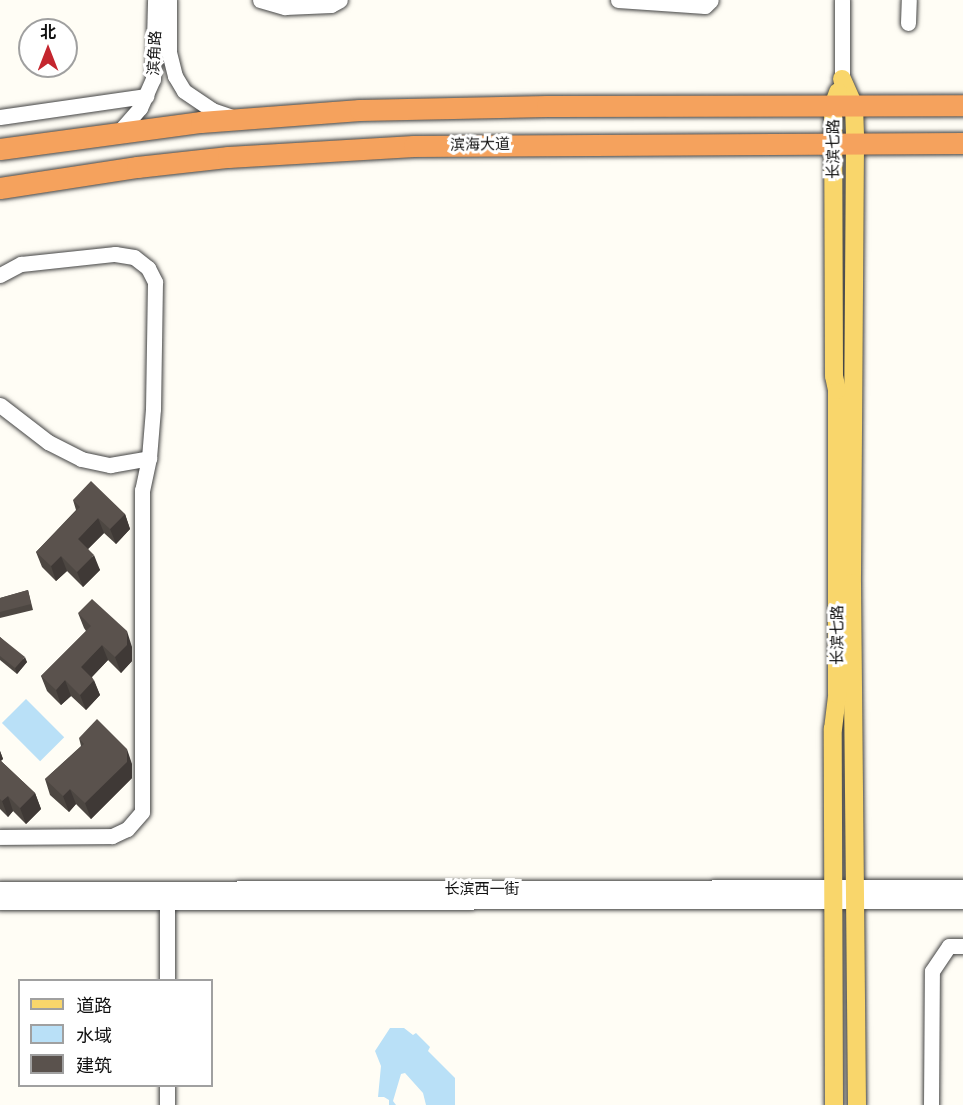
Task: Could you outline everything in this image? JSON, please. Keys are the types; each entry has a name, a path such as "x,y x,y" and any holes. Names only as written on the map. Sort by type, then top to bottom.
{"highway":[{"path":"0,149 238,118 442,107 963,105"},
{"name":"滨海大道","path":"0,188 137,167 321,150 506,144 963,143"}],"main road":[{"name":"长滨七路","path":"842,79 854,106 855,144 852,583 857,1105"},
{"name":"长滨七路","path":"834,1105 833,729 837,694 837,390 834,376 833,106 842,79"}],"street":[{"name":"滨角路","path":"119,132 146,96 153,79 155,0"},
{"name":"滨角路","path":"169,0 169,52 175,76 184,91 198,101 212,110 238,118"},
{"path":"260,0 285,7 331,5 340,0"},
{"path":"618,0 705,6 711,0"},
{"path":"842,0 842,79"},
{"path":"908,23 909,0"},
{"path":"0,117 146,96"},
{"path":"0,275 21,264 115,254 134,256 148,268 155,282 153,410 149,458 142,490 142,812 127,829 112,836 0,837"},
{"path":"0,405 48,442 81,459 110,465 149,458"},
{"name":"长滨西一街","path":"0,889 167,895 856,894 963,887"},
{"name":"长滨西一街","path":"856,894 963,901"},
{"path":"167,895 167,979"},
{"name":"长滨西一街","path":"0,902 167,895"},
{"path":"931,1105 932,971 950,946 963,946"},
{"path":"167,1087 167,1105"}],"water":[{"path":"26,699 64,737 40,761 2,723"},
{"path":"390,1028 404,1028 413,1035 416,1033 430,1047 428,1051 455,1078 455,1105 426,1105 423,1093 405,1073 401,1074 393,1101 396,1105 389,1105 389,1100 378,1097 381,1066 375,1051"}],"building":[{"path":"91,481 125,514 110,529 98,518 78,539 94,555 77,572 61,556 51,566 36,552 80,507 73,500"},
{"path":"28,590 31,604 0,612 0,598"},
{"path":"92,599 127,631 127,645 115,657 102,645 81,667 94,680 80,695 65,680 56,690 41,676 91,626 78,613"},
{"path":"0,637 25,657 15,668 0,656"},
{"path":"97,719 127,749 127,762 85,803 70,789 63,796 45,779 84,744 79,738"},
{"path":"0,760 35,793 20,808 8,796 2,801 0,799"}]}
